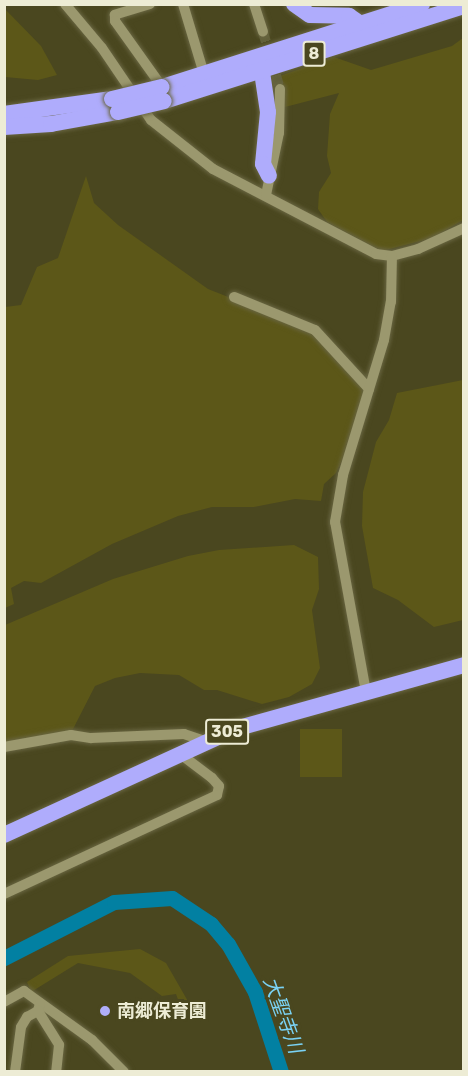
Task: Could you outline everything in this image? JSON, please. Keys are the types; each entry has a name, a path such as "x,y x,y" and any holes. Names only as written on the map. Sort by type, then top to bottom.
{"highway":[{"path":"294,4 310,15 349,16 361,24"},
{"name":"8","path":"163,94 204,74 422,4"},
{"name":"8","path":"4,127 51,124 115,105 262,72 464,6"},
{"path":"262,72 268,112 263,164 269,176"},
{"name":"8","path":"4,114 115,105"},
{"name":"305","path":"4,835 204,741 266,719 464,665"}],"street":[{"path":"65,4 102,48 150,120 213,169 266,195 364,250 392,256 435,243 464,228"},
{"path":"150,4 114,15 115,21 163,94"},
{"path":"183,4 204,74"},
{"path":"254,4 263,32"},
{"path":"266,195 279,133 280,89"},
{"path":"366,692 335,522 343,475 369,389 391,302 392,256"},
{"path":"234,297 315,330 369,389"},
{"path":"4,747 71,735 91,738 184,734 204,741"},
{"path":"4,894 217,795 219,786 212,778 179,753"},
{"path":"4,1002 24,991 39,1007 108,1053 124,1071"},
{"path":"15,1071 21,1027 27,1017 39,1007"},
{"path":"39,1007 59,1045 56,1071"}],"shaded area":[{"path":"4,8 41,46 57,75 38,80 5,77"},
{"path":"463,38 463,220 432,238 382,251 327,222 318,209 319,192 331,173 327,156 330,114 339,93 285,107 285,87 270,86 271,79 334,57 371,70 452,46"},
{"path":"86,176 94,203 118,225 208,289 311,330 366,391 344,456 336,473 324,484 321,501 295,499 254,507 212,507 178,516 112,544 41,583 24,581 11,588 14,604 5,608 5,307 21,305 37,267 58,258"},
{"path":"463,380 463,620 434,627 398,600 373,588 362,526 363,492 376,442 389,420 397,393"},
{"path":"294,545 318,557 319,589 312,610 320,668 312,684 289,697 262,704 217,690 204,690 179,675 140,673 115,678 95,686 72,731 5,743 5,625 113,579 188,556 219,550"},
{"path":"300,729 342,729 342,777 300,777"},
{"path":"140,949 166,963 189,1003 181,1008 176,994 162,996 130,973 78,963 31,992 27,982 68,956"}],"waterway":[{"name":"大聖寺川","path":"4,958 114,902 172,898 211,924 228,944 255,992 281,1072"}],"tunnel":[{"path":"263,32 280,89"}],"place":[{"name":"南郷保育園","path":"105,1011"}]}
